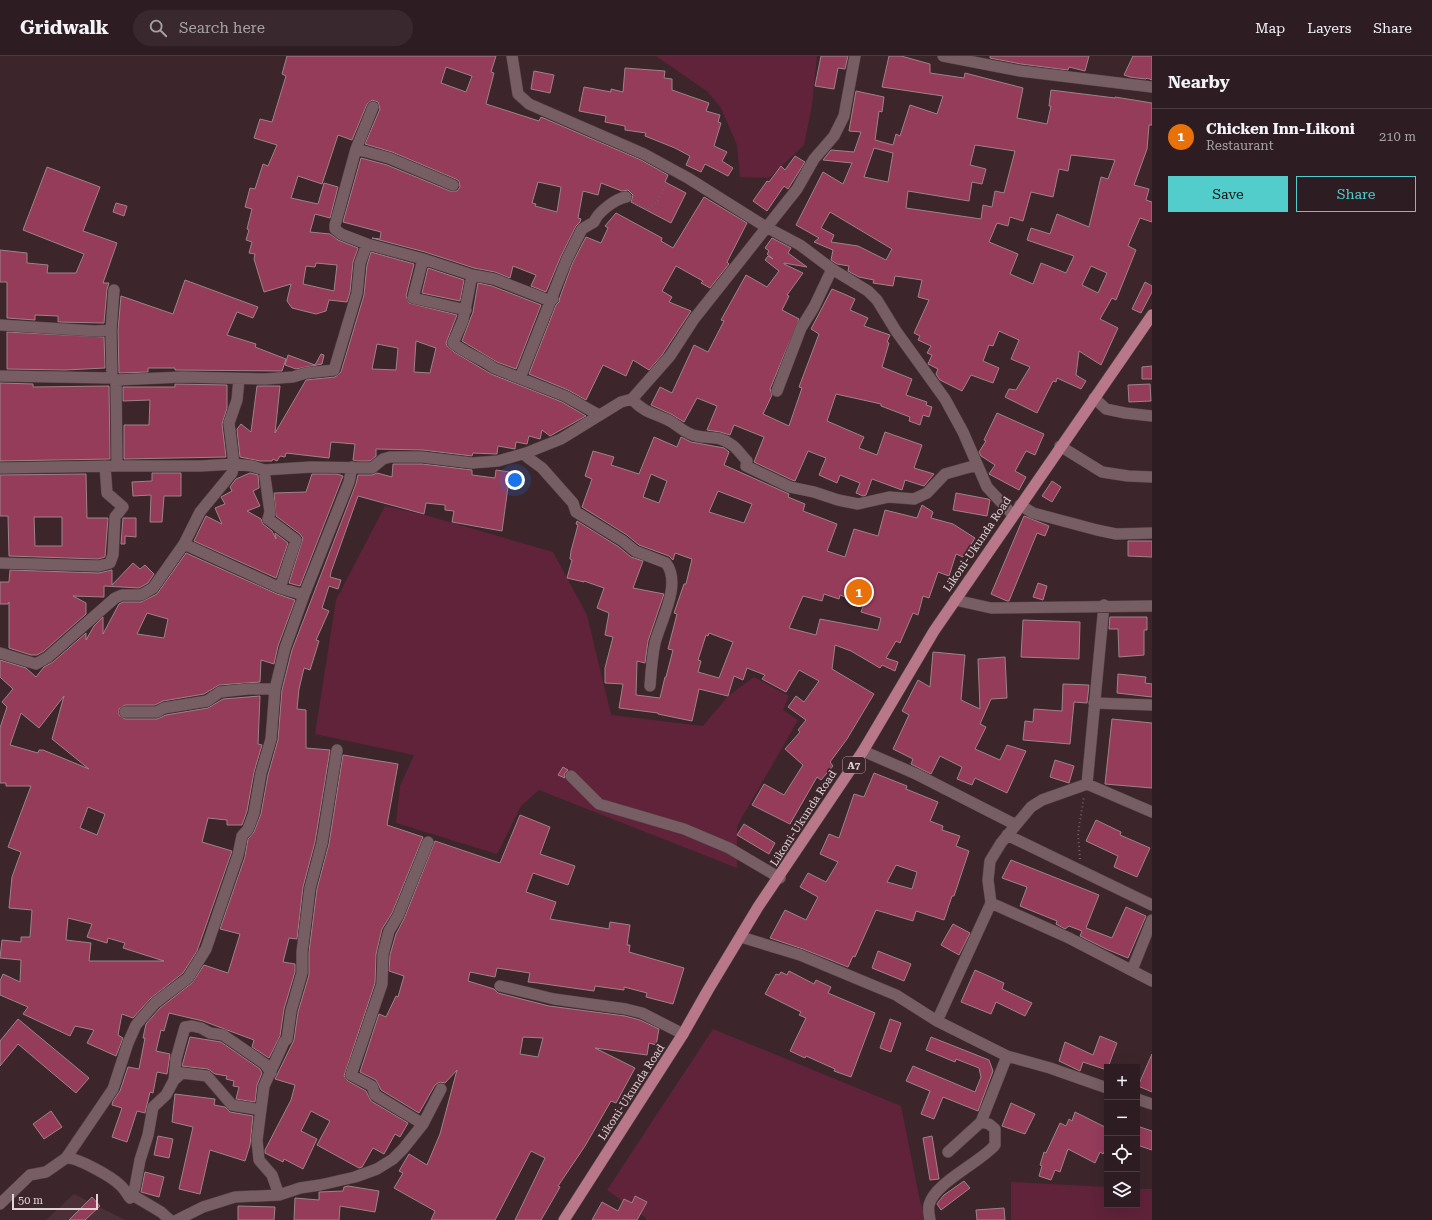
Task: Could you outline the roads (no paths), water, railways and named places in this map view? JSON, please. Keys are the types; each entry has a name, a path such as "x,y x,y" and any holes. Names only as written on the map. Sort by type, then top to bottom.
{"highway":[{"name":"Likoni-Ukunda Road","path":"564,1220 683,1034 711,984 758,907 780,878 816,820 863,751 934,631 1060,446 1152,315"}],"street":[{"path":"512,56 518,94 529,104 644,154 766,227 800,245 832,269 868,291 877,300 896,331 945,398 987,487 1013,515"},
{"path":"0,468 201,466 234,464 252,466 264,470 352,467 372,468 383,459 390,457 422,457 472,463 498,461 526,453 561,439 621,402 632,399 670,356 694,319 797,189 814,160 834,136 844,116 855,56"},
{"path":"943,56 1020,71 1152,87"},
{"path":"373,107 356,149 335,229 341,234 367,244 494,279 548,300 553,299"},
{"path":"356,149 389,158 453,185"},
{"path":"520,378 553,299 567,259 582,229 594,222 596,216 620,198 626,197"},
{"path":"0,376 27,375 114,379 182,377 239,379 286,378 306,373 334,370 358,293 360,262 367,244"},
{"path":"423,259 413,298 466,310"},
{"path":"777,391 801,328 814,307 832,269"},
{"path":"472,274 466,310 453,343 461,349 485,361 494,368 565,396 599,415"},
{"path":"114,290 112,330 117,466"},
{"path":"0,325 95,331 112,330"},
{"path":"0,654 36,664 48,657 115,598 122,595 140,595 153,588 184,544 200,512 232,473 234,464 229,423 237,400 239,379"},
{"path":"1094,398 1106,409 1152,416"},
{"path":"632,399 638,406 657,417 667,420 681,430 698,436 713,436 732,444 747,460 746,466 759,474 790,487 814,492 850,503 869,502 889,497 914,499 926,493 945,474 977,465"},
{"path":"1060,446 1102,472 1128,476 1152,477"},
{"path":"526,453 527,457 542,468 573,502 576,512 624,541 636,551 666,563 669,566 672,583 668,609 662,619 656,642 650,686"},
{"path":"0,563 92,566 110,563 113,555 114,517 123,507 107,493 105,466"},
{"path":"0,1204 30,1175 46,1172 66,1158 113,1089 128,1043 136,1025 155,1003 188,978 206,949 238,855 242,836 248,829 255,809 261,773 271,739 275,690 285,648 304,595 349,482 352,467"},
{"path":"264,470 270,512 268,519 296,540 280,588"},
{"path":"1020,505 1033,513 1097,530 1116,534 1152,533"},
{"path":"184,544 280,588 304,595"},
{"path":"955,600 991,608 1104,605 1152,606"},
{"path":"1088,784 1094,703 1104,605"},
{"path":"125,712 157,712 164,708 207,700 220,692 248,689 275,690"},
{"path":"1094,703 1152,704"},
{"path":"279,1195 272,1175 259,1160 257,1140 264,1086 284,1042 287,1039 291,1011 302,973 302,952 310,888 322,843 337,750"},
{"path":"863,751 916,774 1016,825"},
{"path":"571,776 599,804 684,829 741,854 780,878"},
{"path":"937,1021 991,903 988,880 990,861 1007,835 1023,815 1042,800 1088,784 1152,812"},
{"path":"1007,835 1152,905"},
{"path":"423,1124 375,1095 372,1086 351,1075 382,984 383,954 389,931 398,916 428,842"},
{"path":"991,903 1069,938 1152,981"},
{"path":"1132,970 1152,920"},
{"path":"741,936 800,955 896,995 937,1021 1008,1056 1050,1068 1104,1087"},
{"path":"500,986 554,1000 637,1011 683,1034"},
{"path":"174,1080 176,1059 185,1027 192,1026 201,1028 210,1033 223,1035 265,1064 271,1073"},
{"path":"948,1152 981,1122 1008,1056"},
{"path":"130,1198 135,1187 140,1160 148,1135 153,1107 166,1095 174,1080 182,1073 207,1076 232,1105 261,1110"},
{"path":"177,1220 203,1207 235,1197 279,1195 300,1188 355,1177 377,1168 393,1159 403,1149 423,1124 441,1089"},
{"path":"1140,1099 1152,1104"},
{"path":"930,1220 930,1203 945,1183 989,1152 995,1145 995,1129 989,1124 981,1122"},
{"path":"66,1158 85,1164 109,1178 120,1185 130,1198"},
{"path":"130,1198 134,1196 161,1212 170,1220"}],"place":[{"name":"Chicken Inn-Likoni","path":"859,592"}]}
